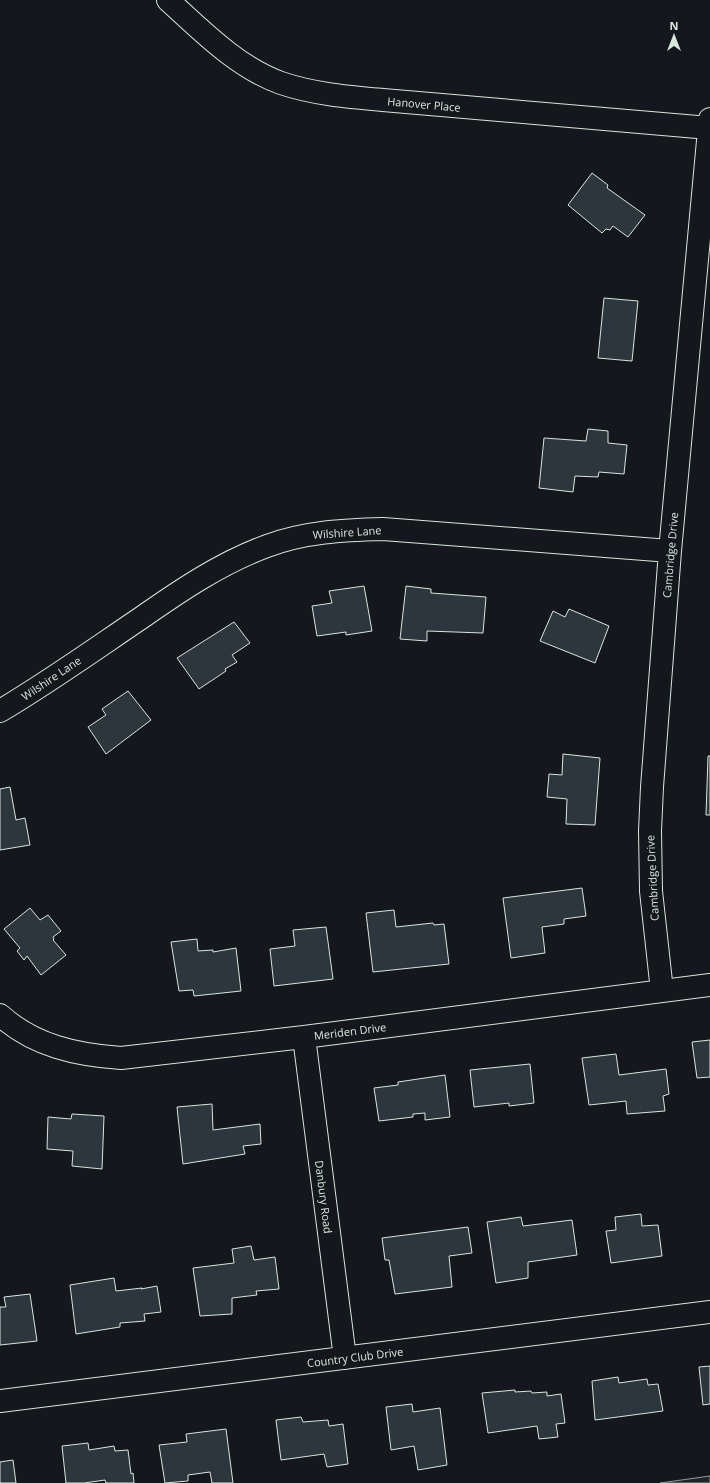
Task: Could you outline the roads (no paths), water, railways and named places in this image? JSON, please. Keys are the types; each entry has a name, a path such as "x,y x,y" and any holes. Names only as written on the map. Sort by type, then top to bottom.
{"street":[{"name":"Hanover Place","path":"168,0 202,31 255,71 280,83 311,91 383,100 710,124"},
{"name":"Cambridge Drive","path":"662,991 651,892 650,831 652,787 670,551 710,124"},
{"name":"Wilshire Lane","path":"0,711 31,693 192,583 228,562 268,546 305,535 342,530 383,529 670,551"},
{"name":"Meriden Drive","path":"0,1015 9,1023 36,1040 61,1049 92,1056 121,1058 151,1056 710,985"},
{"name":"Danbury Road","path":"304,1037 345,1358"},
{"name":"Country Club Drive","path":"0,1401 710,1312"}]}
